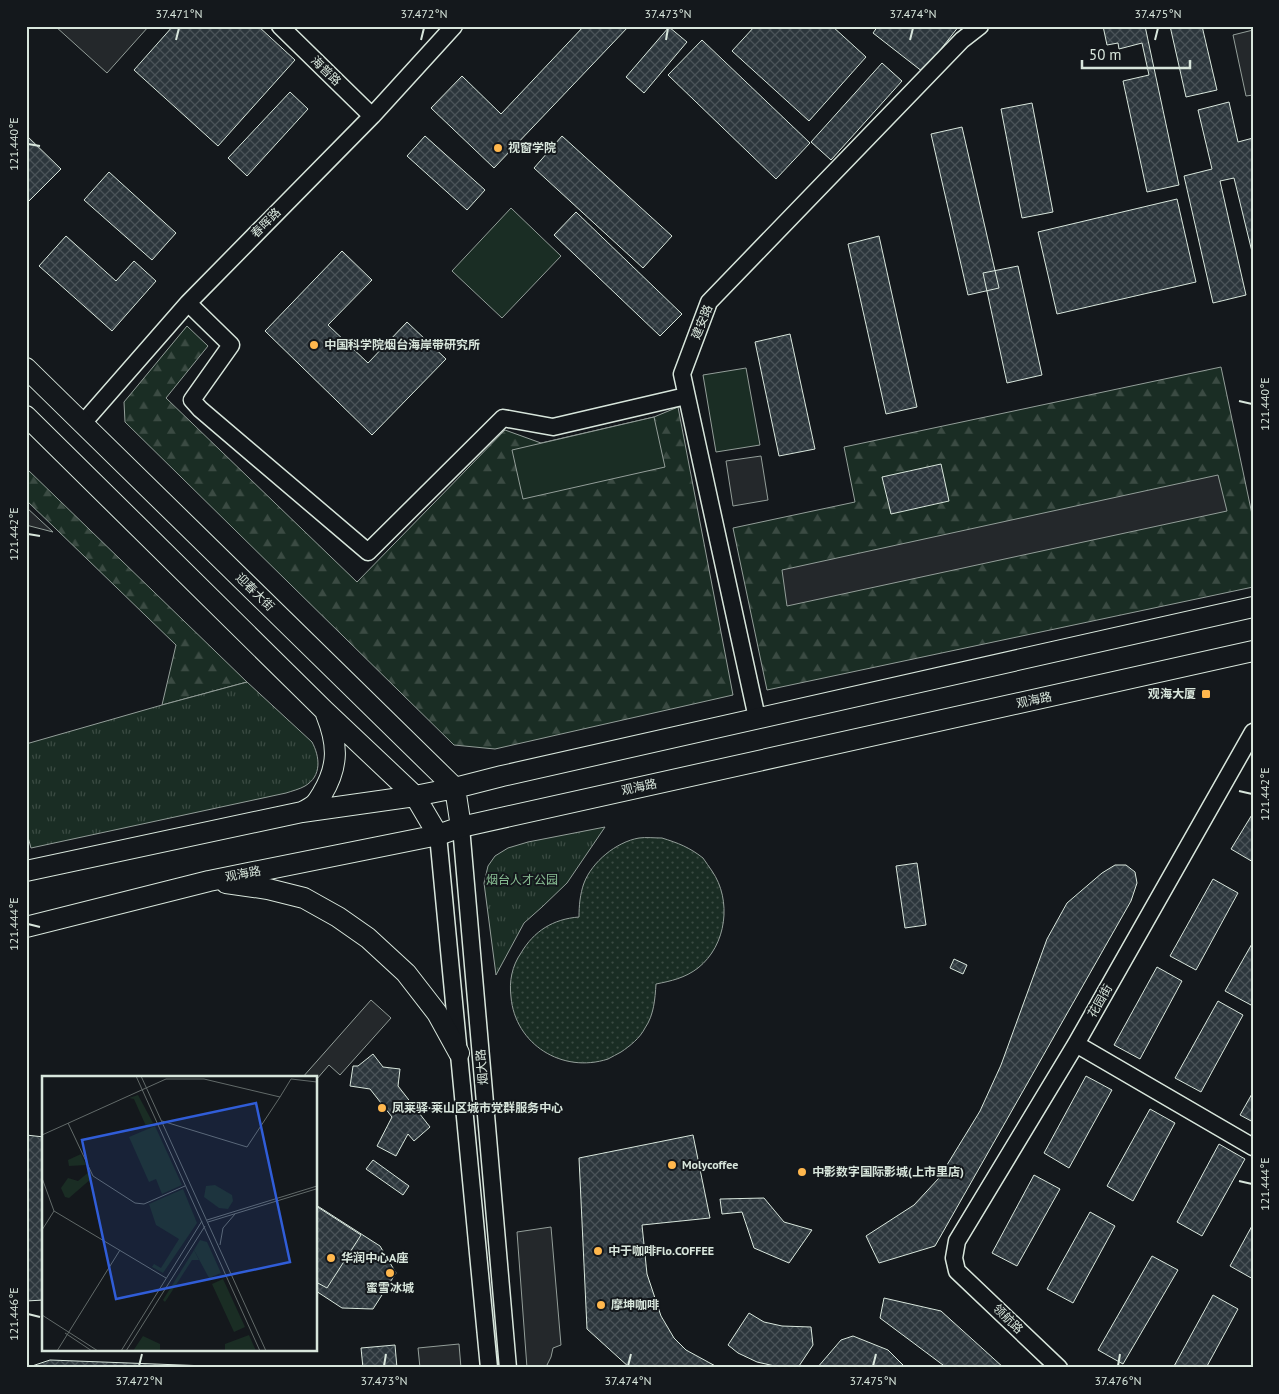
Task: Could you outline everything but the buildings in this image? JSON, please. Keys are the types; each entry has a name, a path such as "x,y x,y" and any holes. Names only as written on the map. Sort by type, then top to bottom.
{"main road":[{"name":"迎春大街","path":"26,368 455,788"},
{"path":"26,416 324,710 415,796 438,835"},
{"path":"26,871 302,812 415,796 455,788 1253,607"},
{"name":"观海路","path":"26,927 209,880 438,835 461,827 1253,651"},
{"path":"302,812 315,804 326,786 334,767 335,748 333,732 324,710"},
{"path":"455,788 461,827"},
{"path":"209,880 268,889 304,898 338,916 368,938 406,973 437,1013 459,1053"}],"street":[{"name":"海普路","path":"280,26 372,116"},
{"name":"春晖路","path":"83,423 188,303 372,116 454,26"},
{"name":"建安路","path":"757,718 682,374 709,302 962,40 980,26"},
{"path":"188,303 231,345 192,400 200,409 368,552 503,418 553,427 686,396"},
{"name":"花园街","path":"957,1271 954,1258 958,1241 1076,1044 1253,732"},
{"name":"烟大路","path":"461,827 508,1368"},
{"name":"烟大路","path":"438,835 489,1368"},
{"path":"1076,1044 1253,1147"},
{"name":"领航路","path":"957,1271 1058,1368"}],"green space":[{"path":"511,208 561,256 502,318 452,271"},
{"path":"187,326 208,346 166,398 357,582 505,430 541,443 654,417 678,407 733,695 495,749 454,745 125,422 124,402"},
{"path":"1221,367 1253,519 1253,587 767,690 733,528 855,502 844,447"},
{"path":"746,368 760,445 716,452 703,375"},
{"path":"654,417 665,467 523,499 512,450"},
{"path":"26,468 247,682 162,705 176,645 26,500"},
{"path":"247,682 312,742 317,754 318,766 311,782 286,793 31,848 26,830 26,744"},
{"name":"烟台人才公园","path":"605,827 567,883 524,923 496,975 484,883 488,866 495,856 508,848 528,842"},
{"path":"662,838 683,846 703,858 718,883 724,908 720,935 715,947 698,968 678,979 656,984 654,1007 648,1023 638,1038 621,1052 608,1059 591,1063 574,1062 558,1058 544,1051 531,1041 521,1029 514,1014 510,985 513,968 518,958 526,945 538,932 561,920 579,917 584,883 593,868 606,854 630,840"}],"shaded area":[{"path":"55,26 149,26 107,73"},
{"path":"1253,30 1253,95 1246,96 1233,35"},
{"path":"761,456 768,500 733,506 726,461"},
{"path":"1218,475 1227,511 787,606 782,570"},
{"path":"26,507 53,532 26,525"},
{"path":"371,1000 391,1018 340,1075 329,1065 318,1078 318,1076 304,1076"},
{"path":"551,1227 561,1345 553,1348 545,1368 527,1368 517,1232"},
{"path":"459,1344 461,1368 420,1368 418,1348"}],"place":[{"name":"视窗学院","path":"498,148"},
{"name":"中国科学院烟台海岸带研究所","path":"314,345"},
{"name":"观海大厦","path":"1206,694"},
{"name":"凤莱驿·莱山区城市党群服务中心","path":"382,1108"},
{"name":"Molycoffee","path":"672,1165"},
{"name":"中影数字国际影城(上市里店)","path":"802,1172"},
{"name":"中于咖啡Flo.COFFEE","path":"598,1251"},
{"name":"华润中心A座","path":"331,1258"},
{"name":"蜜雪冰城","path":"390,1273"},
{"name":"摩坤咖啡","path":"601,1305"}]}
